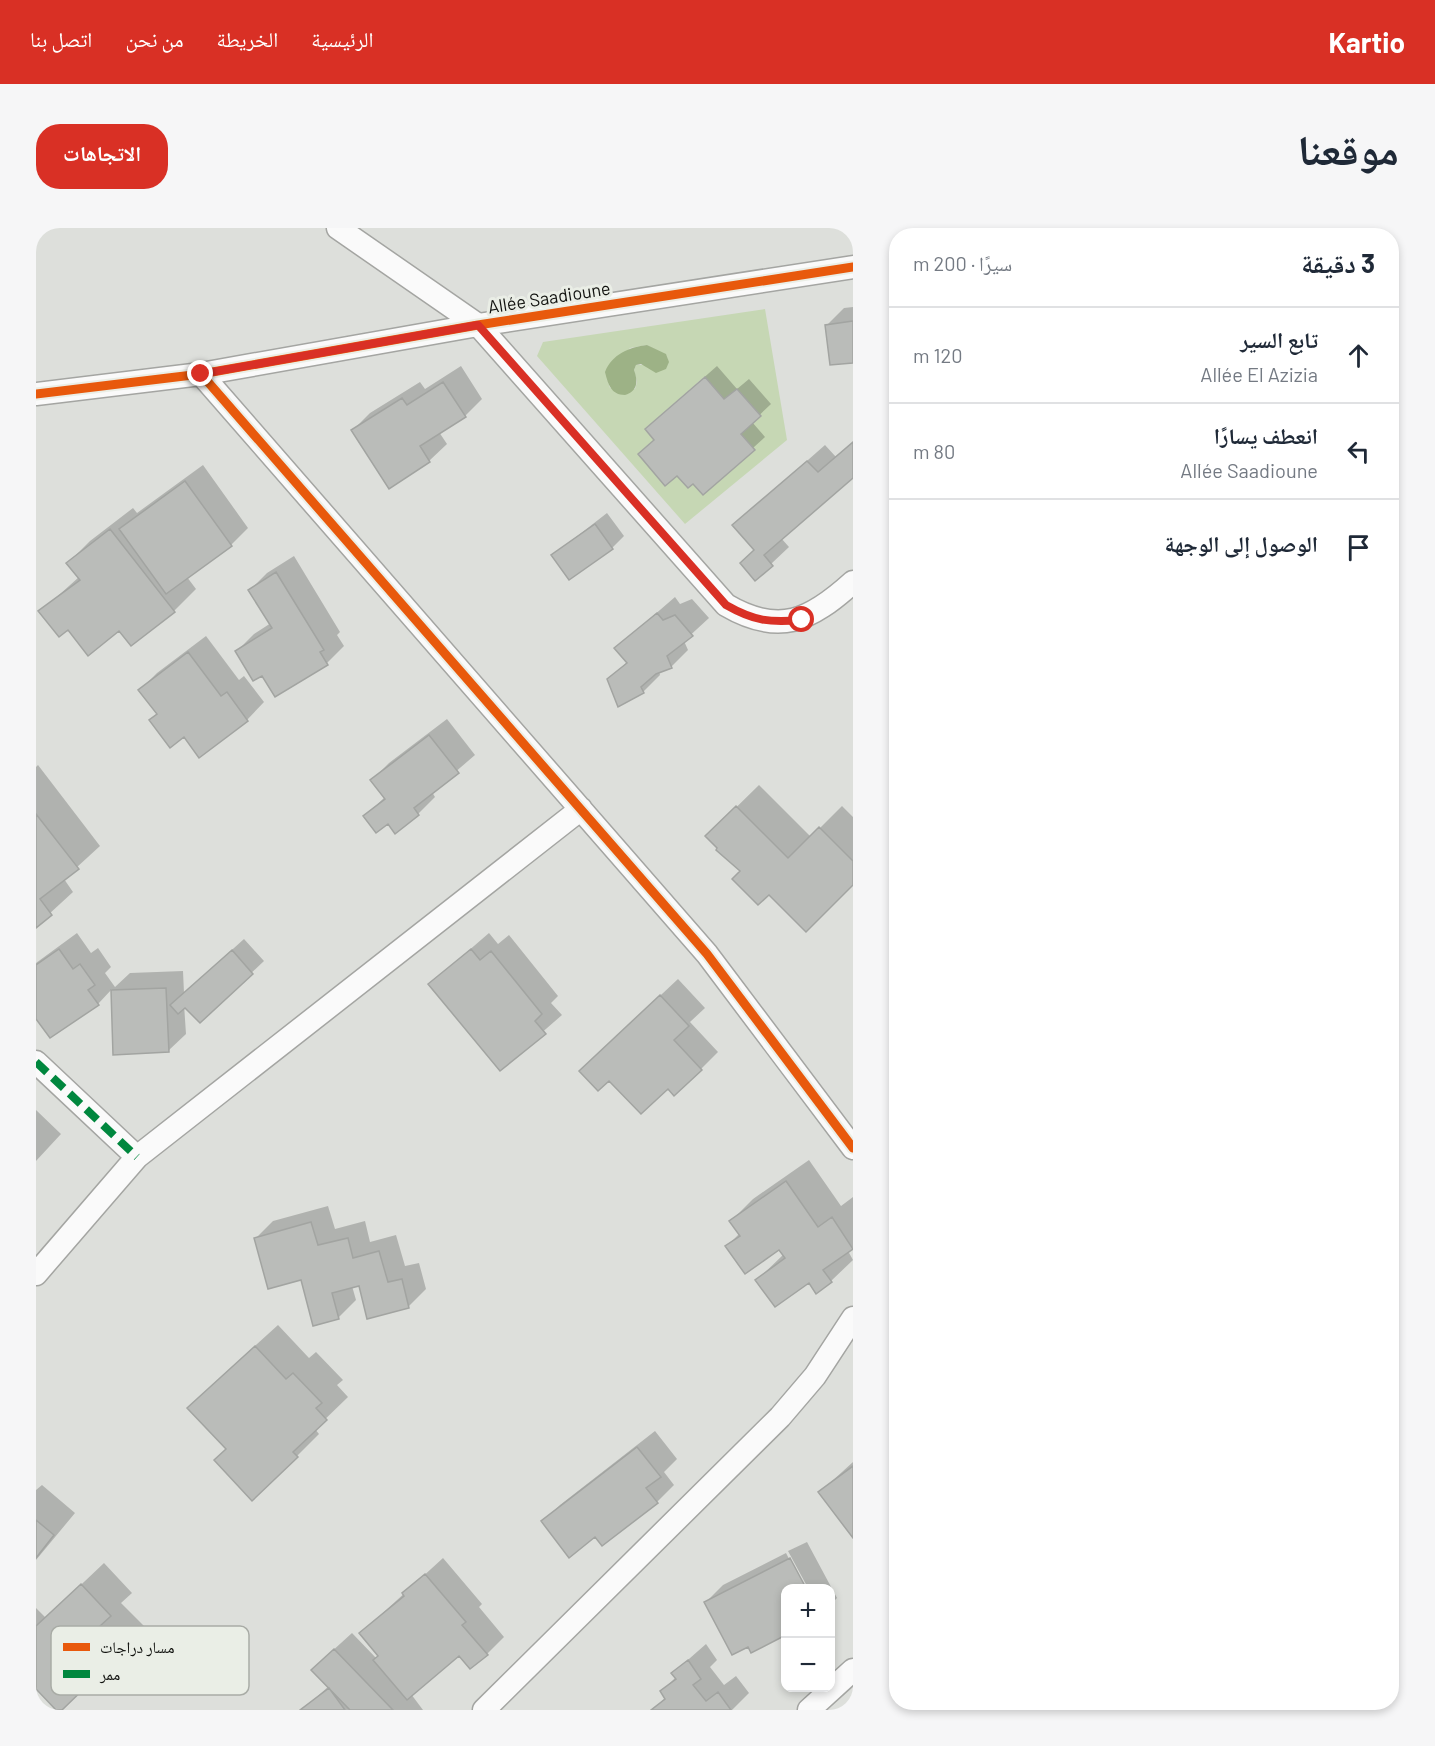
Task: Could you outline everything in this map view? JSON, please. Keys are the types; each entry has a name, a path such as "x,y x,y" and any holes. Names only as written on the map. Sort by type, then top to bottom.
{"street":[{"path":"338,228 478,325 726,605 748,618 776,623 802,620 826,606 853,582"},
{"name":"Allée Saadioune","path":"36,394 201,374 478,325 853,267"},
{"path":"201,374 707,954 853,1148"},
{"path":"36,1274 137,1157 581,809"},
{"path":"36,1062 137,1157"},
{"path":"484,1710 780,1417 815,1376 853,1318"},
{"path":"809,1710 853,1670"}],"path":[{"path":"848,1710 853,1706"}],"shaded area":[{"path":"765,309 787,440 685,524 537,356 543,342","holes":["647,345 667,356 668,365 636,365 635,389 610,388 607,378 630,348","704,377 724,399 737,389 760,416 741,434 755,450 703,495 693,484 688,488 677,476 665,485 638,454 654,440 645,429"]},
{"path":"647,345 666,354 669,362 666,369 656,373 641,364 636,365 635,388 625,395 613,391 605,372 612,360 622,352"}],"building":[{"path":"853,321 853,363 830,365 825,325"},
{"path":"705,377 724,399 737,389 761,416 741,434 755,450 703,495 693,484 688,488 677,476 665,486 638,454 654,440 645,429"},
{"path":"443,382 466,417 420,446 430,462 389,489 351,430 402,398 407,405"},
{"path":"853,442 853,478 764,555 773,566 755,581 740,563 754,550 732,525 807,461 818,472"},
{"path":"185,481 232,546 166,594 119,529"},
{"path":"595,524 613,549 569,580 551,555"},
{"path":"110,529 175,612 131,646 119,631 88,656 68,630 59,637 38,611 80,580 66,563"},
{"path":"276,572 324,650 320,652 328,665 275,697 262,676 253,681 235,651 272,628 248,590"},
{"path":"657,613 663,620 675,615 693,636 667,656 672,668 656,674 641,687 644,693 618,707 607,679 627,663 614,648"},
{"path":"188,652 221,696 227,692 248,721 199,758 184,737 170,748 149,720 157,714 138,690"},
{"path":"429,735 459,773 414,808 419,815 395,834 388,824 376,833 363,816 385,799 370,780"},
{"path":"736,806 788,858 819,827 853,861 853,885 806,932 769,895 758,905 732,879 740,871 716,850 717,848 705,836"},
{"path":"36,814 79,869 40,899 52,915 36,928"},
{"path":"59,949 73,969 80,964 95,985 88,990 99,1005 50,1038 36,1019 36,965"},
{"path":"471,949 480,960 491,951 542,1014 535,1021 546,1034 500,1071 428,984"},
{"path":"232,950 253,974 200,1023 185,1008 178,1014 170,1005"},
{"path":"166,988 169,1052 113,1055 111,990"},
{"path":"660,995 689,1026 674,1040 702,1070 674,1096 668,1089 641,1114 609,1081 598,1091 579,1071"},
{"path":"786,1181 818,1227 832,1217 853,1249 823,1270 832,1282 816,1294 809,1283 775,1307 755,1280 785,1258 779,1250 745,1274 725,1246 740,1236 729,1221"},
{"path":"311,1222 318,1245 348,1238 353,1258 379,1251 388,1282 402,1279 409,1308 367,1319 359,1286 332,1293 339,1319 313,1326 301,1280 268,1289 254,1238"},
{"path":"255,1346 286,1379 293,1373 322,1403 316,1408 327,1420 293,1452 298,1457 252,1501 214,1460 226,1449 187,1408"},
{"path":"637,1447 661,1477 646,1488 658,1503 602,1546 595,1537 569,1558 541,1521"},
{"path":"853,1466 853,1538 818,1492"},
{"path":"36,1520 54,1535 36,1558"},
{"path":"790,1558 804,1584 781,1584 781,1638 751,1653 748,1647 732,1655 704,1602"},
{"path":"425,1574 466,1622 462,1625 488,1655 470,1669 459,1656 407,1700 373,1660 378,1656 359,1633 404,1596 402,1593"},
{"path":"81,1584 111,1616 100,1626 51,1626 51,1695 78,1695 62,1710 56,1710 36,1689 36,1626"},
{"path":"334,1649 393,1710 350,1710 311,1670"},
{"path":"688,1660 701,1679 693,1685 706,1701 718,1692 731,1710 651,1710 665,1699 660,1691 676,1679 671,1673"},
{"path":"329,1688 345,1710 300,1710"}],"marked path":[{"path":"36,1062 137,1157"}],"cycle path":[{"path":"36,394 201,374 478,325 853,267"},
{"path":"201,374 707,954 853,1148"}],"route":[{"path":"201,374 478,325 726,605 748,618 776,623 802,620"}]}
